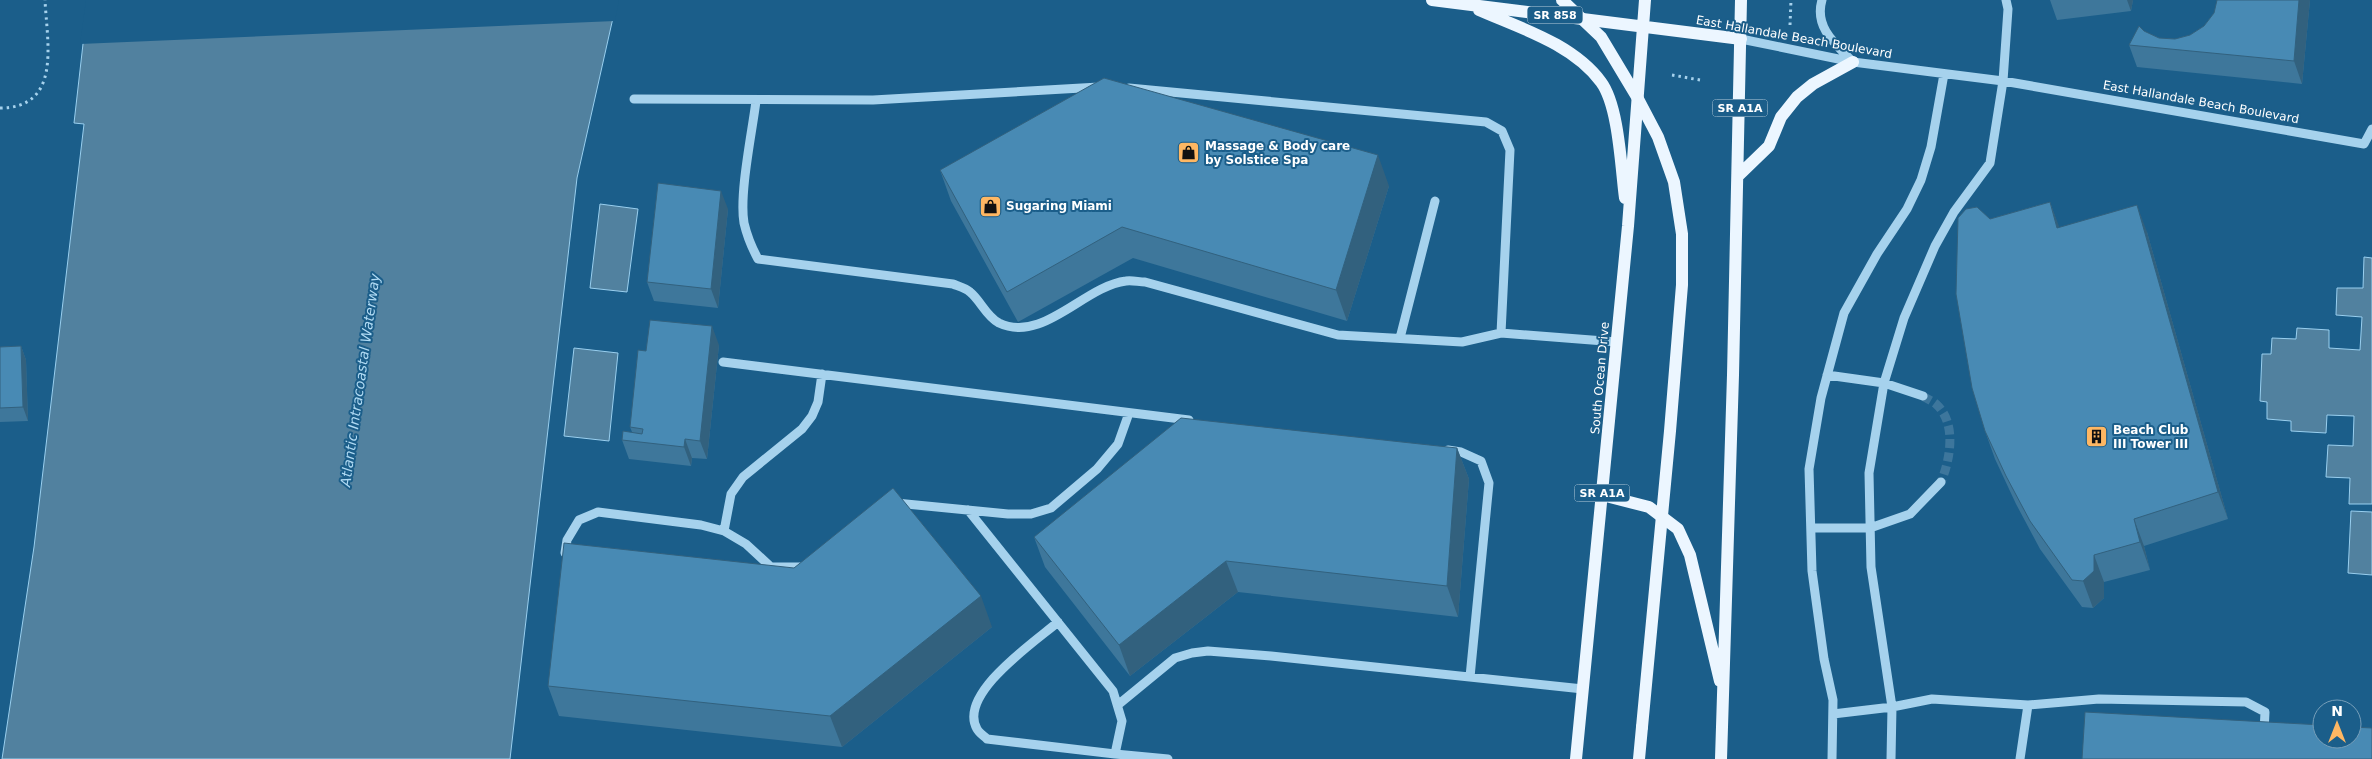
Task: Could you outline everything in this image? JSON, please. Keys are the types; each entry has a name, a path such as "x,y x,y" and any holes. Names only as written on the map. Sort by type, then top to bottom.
{"main road":[{"name":"East Hallandale Beach Boulevard","path":"1432,0 1741,39"},
{"path":"1562,0 1601,37 1654,129 1674,182 1682,234 1682,285 1674,392 1639,759"},
{"name":"South Ocean Drive","path":"1576,759 1628,226 1645,0"},
{"name":"SR A1A","path":"1720,759 1724,696 1741,0"},
{"path":"1466,4 1562,48 1602,82 1611,104 1616,131 1628,226"},
{"path":"1738,176 1770,146 1781,117 1797,97 1813,84 1853,62"},
{"path":"1602,495 1650,507 1678,529 1690,555 1724,696"}],"street":[{"path":"1822,0 1820,20 1828,36 1853,62"},
{"path":"1891,759 1892,708 1871,567 1869,473 1884,383 1904,318 1934,246 1954,212 1990,163 2003,81 2008,9 2006,0"},
{"name":"East Hallandale Beach Boulevard","path":"1741,39 1853,62 2003,81 2364,144 2372,129"},
{"path":"1832,759 1833,700 1824,660 1812,571 1810,469 1821,398 1844,313 1876,254 1908,209 1921,180 1931,147 1944,74"},
{"path":"634,99 873,100 1113,86"},
{"path":"1123,87 1486,122 1502,131 1510,150 1501,333"},
{"path":"756,101 743,205 744,222 749,242 758,259 953,284 970,292 984,310 998,322 1017,329 1037,325 1109,287 1126,281 1145,282 1338,335 1462,342 1501,333 1617,342"},
{"path":"1400,338 1435,201"},
{"path":"723,362 1197,421"},
{"path":"724,531 731,494 743,478 802,429 812,416 818,402 822,374"},
{"path":"1827,375 1884,383 1923,396"},
{"path":"889,508 897,502 968,510 1031,514 1051,508 1097,469 1118,444 1129,413"},
{"path":"1441,450 1461,452 1481,461 1490,483 1470,677"},
{"path":"1811,528 1870,528 1910,514 1941,482"},
{"path":"968,510 1113,691 1119,704 1122,721 1115,754"},
{"path":"564,560 567,540 579,520 598,512 701,525 724,531 746,544 770,567 809,567 817,561"},
{"path":"1058,622 994,677 974,706 973,719 977,729 988,739 1168,759"},
{"path":"1119,704 1175,658 1208,651 1583,689"},
{"path":"1833,714 1892,708 1932,699 2028,705 2099,699 2246,702 2265,712 2264,744"},
{"path":"2020,759 2028,705"}],"path":[{"path":"0,108 15,108 36,97 47,75 45,0"},
{"path":"1790,28 1791,0"},
{"path":"1672,75 1700,80"}],"water":[{"name":"Atlantic Intracoastal Waterway","path":"88,0 617,0 577,178 510,759 2,759 34,547 84,124 74,123"},
{"path":"600,204 638,209 627,292 590,288"},
{"path":"2364,257 2372,258 2372,504 2349,504 2350,478 2326,477 2328,445 2353,446 2354,416 2327,415 2326,433 2291,431 2291,421 2267,419 2267,402 2260,401 2262,354 2271,354 2272,338 2296,339 2297,328 2329,330 2329,348 2360,350 2362,317 2336,315 2337,288 2363,288"},
{"path":"574,348 618,353 609,441 564,436"},
{"path":"2351,511 2372,512 2372,575 2348,573"}],"pier":[{"path":"86,0 619,0 615,21 80,44"}],"building":[{"path":"2217,0 2299,0 2294,61 2129,45 2139,26 2144,31 2159,38 2175,39 2190,35 2204,26 2214,13"},
{"path":"1104,78 1378,155 1336,290 1122,227 1007,292 940,170"},
{"path":"658,183 721,191 711,289 647,282"},
{"name":"Beach Club III Tower III","path":"2050,202 2057,228 2137,205 2218,492 2134,519 2140,542 2094,555 2094,571 2083,581 2072,580 2030,521 1985,431 1972,388 1956,294 1958,218 1966,209 1977,207 1990,219"},
{"path":"650,320 712,326 700,441 685,439 684,447 622,440 623,431 642,434 643,429 630,427 638,350 646,351"},
{"path":"21,346 23,407 0,408 0,347"},
{"path":"1181,418 1457,448 1447,586 1226,561 1119,645 1034,537"},
{"path":"893,488 981,596 830,716 548,686 564,543 794,568"},
{"path":"2085,712 2312,724 2312,749 2362,749 2362,728 2372,728 2372,759 2082,759"}],"tunnel":[{"path":"1923,396 1935,404 1943,413 1947,422 1950,442 1949,453 1941,482"}],"place":[{"name":"Massage & Body care by Solstice Spa","path":"1189,153"},
{"name":"Sugaring Miami","path":"990,206"},
{"name":"Beach Club III Tower III","path":"2097,437"}]}
